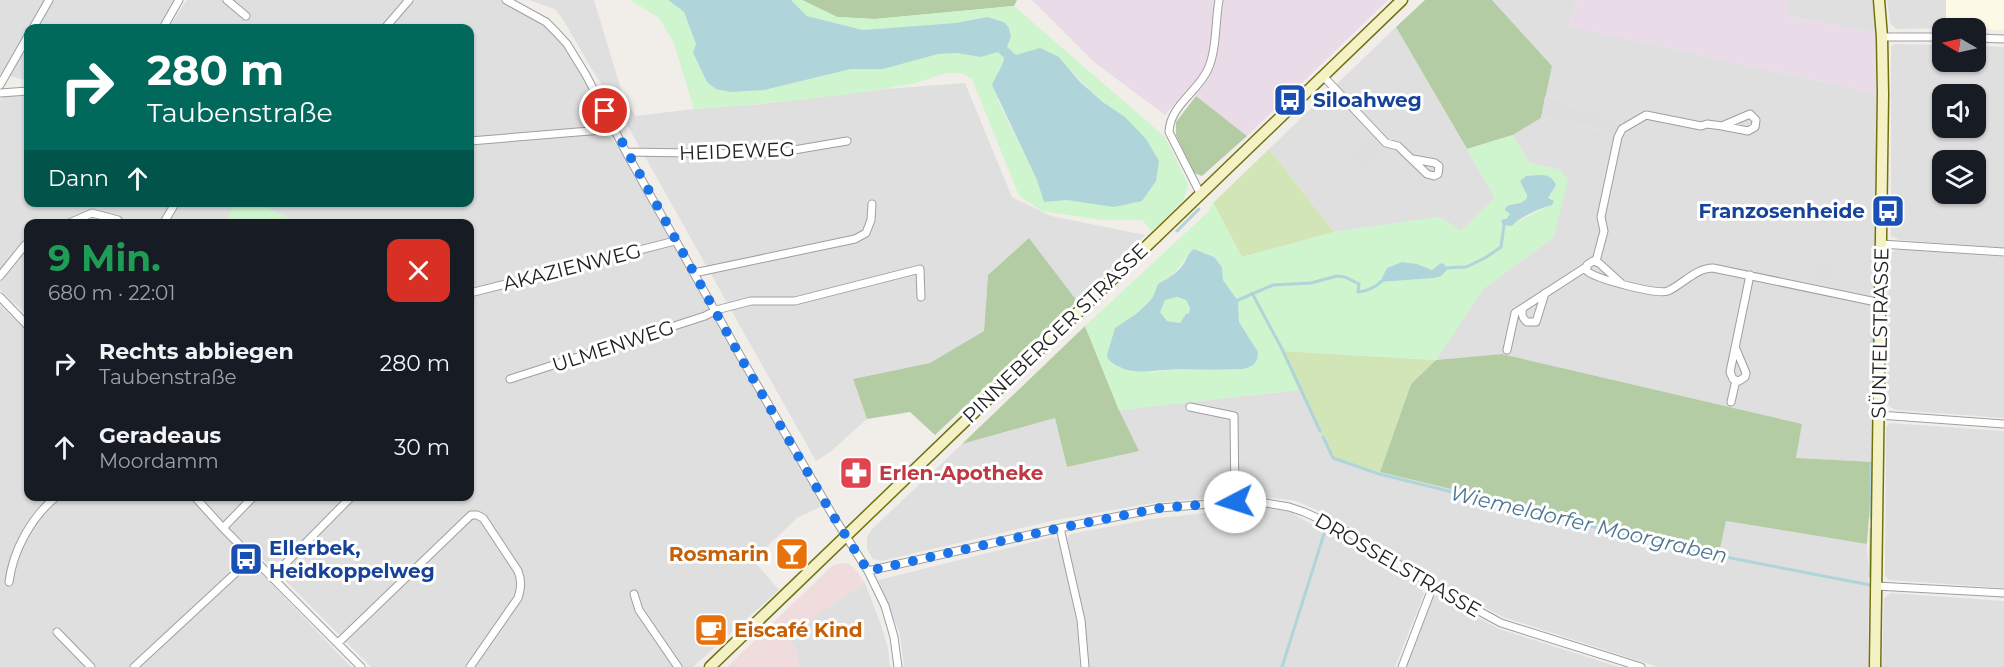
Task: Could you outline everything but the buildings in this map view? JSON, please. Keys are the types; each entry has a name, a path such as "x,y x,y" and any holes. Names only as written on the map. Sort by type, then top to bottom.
{"main road":[{"name":"PINNEBERGER STRASSE","path":"710,667 1402,0"},
{"name":"SÜNTELSTRASSE","path":"1875,667 1881,303 1882,37 1878,0"}],"street":[{"path":"35,24 49,0"},
{"path":"165,24 179,0"},
{"path":"227,0 246,16"},
{"path":"388,24 409,0"},
{"path":"506,0 546,22 567,44 586,75 675,241 804,466 868,571 885,606 894,637 898,667"},
{"path":"1203,191 1169,132 1170,123 1180,105 1207,72 1212,53 1219,0"},
{"path":"1882,37 1932,38"},
{"path":"1986,38 2004,39"},
{"path":"0,85 24,43"},
{"path":"1323,76 1386,142 1398,146 1413,159"},
{"path":"0,93 24,91"},
{"path":"1596,261 1604,231 1601,213 1618,137 1622,129 1646,115 1694,125 1722,126"},
{"path":"474,141 614,129"},
{"name":"HEIDEWEG","path":"626,152 782,153 847,141"},
{"path":"694,273 855,239 866,233 871,220 872,204"},
{"path":"78,219 92,213 114,219"},
{"name":"AKAZIENWEG","path":"474,292 675,241"},
{"path":"1881,244 2004,252"},
{"path":"0,276 24,246"},
{"path":"1507,350 1514,315 1591,262 1596,261"},
{"path":"1596,261 1620,283"},
{"path":"1586,267 1592,276 1663,292 1707,268 1881,303"},
{"name":"ULMENWEG","path":"510,379 705,316 716,310 751,301 795,301 920,269 921,297"},
{"path":"1736,349 1746,373 1742,380 1736,380 1731,376 1731,372 1750,275"},
{"path":"1523,308 1521,315 1523,318 1527,322 1536,322 1545,293"},
{"path":"0,297 24,322"},
{"path":"1731,402 1736,380"},
{"path":"1190,407 1234,416 1235,502"},
{"path":"1879,415 2004,424"},
{"path":"9,582 12,564 26,533 35,519 52,501"},
{"path":"199,501 361,667"},
{"path":"223,528 249,501"},
{"path":"272,577 347,501"},
{"name":"DROSSELSTRASSE","path":"868,571 1160,508 1235,502 1266,503 1288,507 1319,518 1350,533 1433,586 1501,623 1641,667"},
{"path":"338,643 471,514 477,515 483,518 518,571 521,589 518,598 470,667"},
{"path":"1060,528 1081,620 1085,667"},
{"path":"134,667 242,567"},
{"path":"1402,667 1433,586"},
{"path":"1876,586 2004,593"},
{"path":"634,594 639,610 678,667"},
{"path":"57,632 91,667"}],"shaded area":[{"path":"0,0 176,0 161,24 24,24 24,80 0,74"},
{"path":"187,0 506,0 555,28 587,84 603,130 624,152 828,503 797,518 753,560 779,590 693,667 371,667 281,576 200,501 474,501 474,219 24,219 24,312 0,290 0,101 10,88 24,87 24,207 474,207 474,24 171,24"},
{"path":"529,0 594,0 621,89 635,116 886,89 965,83 1012,197 1051,216 1145,235 1077,301 1029,238 988,275 984,331 930,363 853,379 867,419 830,452 816,461 617,107 564,21 555,9"},
{"path":"1032,0 1388,0 1247,136 1187,89 1165,115 1095,63"},
{"path":"1492,0 1577,0 1568,26 1878,94 1873,462 1796,458 1802,424 1502,354 1436,360 1483,289 1554,237 1561,170 1529,163 1513,135 1541,118 1606,131 1608,124 1613,133 1611,115 1566,106 1567,100 1545,96 1552,66"},
{"path":"1577,0 1788,0 1785,15 1876,33 1878,94 1568,26"},
{"path":"1788,0 1872,0 1876,33 1785,15"},
{"path":"1887,0 1946,0 1946,18 1932,18 1932,28 1896,29 1890,23"},
{"path":"1946,0 2004,0 2004,30 1986,29 1986,18 1946,18"},
{"path":"1396,27 1495,198 1461,231 1440,217 1334,232 1269,149"},
{"path":"1895,44 1932,45 1932,72 1986,72 1986,46 2004,47 2004,248 1899,240 1891,236 1891,47"},
{"path":"1545,96 1568,100 1567,106 1611,115 1618,128 1616,134 1613,134 1608,125 1607,131 1541,118"},
{"path":"1365,138 1379,152 1362,169 1348,155"},
{"path":"1900,249 2004,257 2004,418 1896,410 1887,405 1889,253"},
{"path":"1823,259 1832,261 1831,267 1836,268 1834,280 1827,279 1826,283 1816,282 1817,276 1813,275 1815,264 1822,265"},
{"path":"0,305 24,329 24,501 193,501 351,667 0,667"},
{"path":"1300,390 1331,458 1380,472 1719,553 1726,521 1867,544 1868,667 1658,667 1503,617 1427,577 1324,513 1296,501 1265,497 1220,497 1153,503 1056,520 881,561 873,559 867,549 867,537 872,529 962,444 1055,418 1067,467 1138,451 1119,410"},
{"path":"1890,423 2004,431 2004,588 1889,580 1885,576 1886,426"},
{"path":"1269,508 1290,512 1420,585 1424,594 1395,667 1089,667 1084,616 1067,539 1070,534 1150,519"},
{"path":"1053,537 1059,540 1077,624 1080,667 904,667 900,634 878,580"},
{"path":"848,563 865,583 786,634 797,652 799,667 727,667 832,566"},
{"path":"865,583 888,648 890,667 799,667 797,652 786,634"},
{"path":"1891,593 2004,601 2004,667 1882,667 1884,598"},
{"path":"1437,595 1499,629 1619,667 1406,667 1431,598"},
{"path":"181,613 186,618 157,645 152,640"}],"green space":[{"path":"630,0 668,0 684,12 696,44 693,54 707,82 764,90 851,69 883,69 938,54 956,53 981,57 998,52 1004,58 1004,64 998,71 998,101 1037,180 1044,202 1067,200 1090,203 1125,117 1090,90 1059,57 1016,55 1007,47 1011,37 1009,28 1004,22 987,17 955,23 863,30 807,16 791,0 802,0 837,17 875,19 1014,6 1165,137 1188,184 1184,200 1152,231 1142,220 1101,220 1042,211 1019,196 972,79 956,73 942,74 911,84 857,93 694,109 673,41 659,18"},
{"path":"802,0 1017,0 1014,6 875,19 837,17"},
{"path":"1425,0 1492,0 1552,66 1541,118 1513,135 1467,149 1396,27"},
{"path":"1196,96 1247,136 1202,176 1194,173 1176,135 1176,122"},
{"path":"1513,135 1529,163 1561,170 1568,180 1554,237 1483,289 1436,360 1283,351 1300,390 1119,410 1085,326 1209,211 1213,202 1242,257 1334,232 1440,217 1461,231 1495,198 1467,149","holes":["1526,176 1547,176 1553,190 1548,198 1550,200 1548,206 1509,226 1503,225 1504,218 1510,214 1507,211 1527,198 1521,181","1194,249 1214,257 1222,267 1223,280 1238,305 1239,322 1258,352 1235,370 1179,369 1154,372 1120,368 1108,359 1107,355 1115,328 1149,302 1158,284 1175,272","1402,262 1417,264 1433,270 1441,263 1447,270 1421,279 1381,282 1387,268"]},
{"path":"1269,149 1334,232 1242,257 1213,203"},
{"path":"234,207 265,207 291,219 226,219"},
{"path":"1029,238 1077,301 935,435 910,412 867,419 853,379 930,363 984,331 988,275"},
{"path":"1173,297 1186,300 1190,308 1180,323 1167,321 1160,312 1165,300"},
{"path":"1085,326 1119,410 1139,451 1067,467 1055,418 962,444"},
{"path":"1283,351 1436,360 1411,384 1380,472 1331,458"},
{"path":"1502,354 1802,424 1796,458 1873,462 1867,544 1726,521 1719,553 1380,472 1411,384 1436,360"}],"water":[{"path":"668,0 791,0 807,16 863,30 955,23 987,17 1004,22 1009,28 1011,37 1007,47 1016,55 1040,48 1059,57 1080,82 1125,117 1146,139 1159,161 1156,181 1142,201 1114,207 1067,200 1044,202 1037,180 992,85 1004,58 998,52 981,57 956,53 938,54 883,69 851,69 764,90 730,92 716,89 707,82 693,53 696,44 684,12"},
{"path":"1526,176 1549,177 1556,185 1548,198 1554,201 1552,205 1525,216 1512,226 1503,225 1501,220 1510,214 1505,210 1506,207 1527,198 1520,181"},
{"path":"1194,249 1214,257 1222,267 1223,280 1238,301 1239,322 1258,352 1256,362 1242,369 1181,369 1143,372 1124,369 1116,365 1108,359 1107,355 1115,328 1149,302 1158,284 1177,271","holes":["1177,297 1186,300 1190,308 1189,313 1180,323 1167,321 1160,312 1165,300"]},
{"path":"1402,262 1417,264 1432,270 1441,263 1447,270 1441,276 1434,278 1380,282 1387,268"}],"waterway":[{"path":"1177,231 1199,209"},
{"path":"1444,268 1466,267 1501,247 1504,225"},
{"path":"1236,301 1273,285 1311,283 1337,276 1359,284 1358,292 1366,291 1383,280"},
{"name":"Wiemeldorfer Moorgraben","path":"1252,293 1282,349 1320,431"},
{"path":"1873,331 1874,321"},
{"path":"1873,336 1873,343"},
{"path":"1873,351 1873,356"},
{"path":"1871,390 1871,412"},
{"name":"Wiemeldorfer Moorgraben","path":"1323,437 1333,458 1379,474 1684,549 1870,585"},
{"path":"1871,465 1871,518"},
{"path":"1870,576 1871,529"},
{"path":"1282,667 1324,534"}],"place":[{"name":"Siloahweg","path":"1290,100"},
{"name":"Franzosenheide","path":"1888,211"},
{"name":"Erlen-Apotheke","path":"856,473"},
{"name":"Rosmarin","path":"792,554"},
{"name":"Ellerbek, Heidkoppelweg","path":"246,559"},
{"name":"Eiscafé Kind","path":"711,630"}],"route":[{"path":"605,111 742,360 868,571 1160,508 1235,502"}]}
